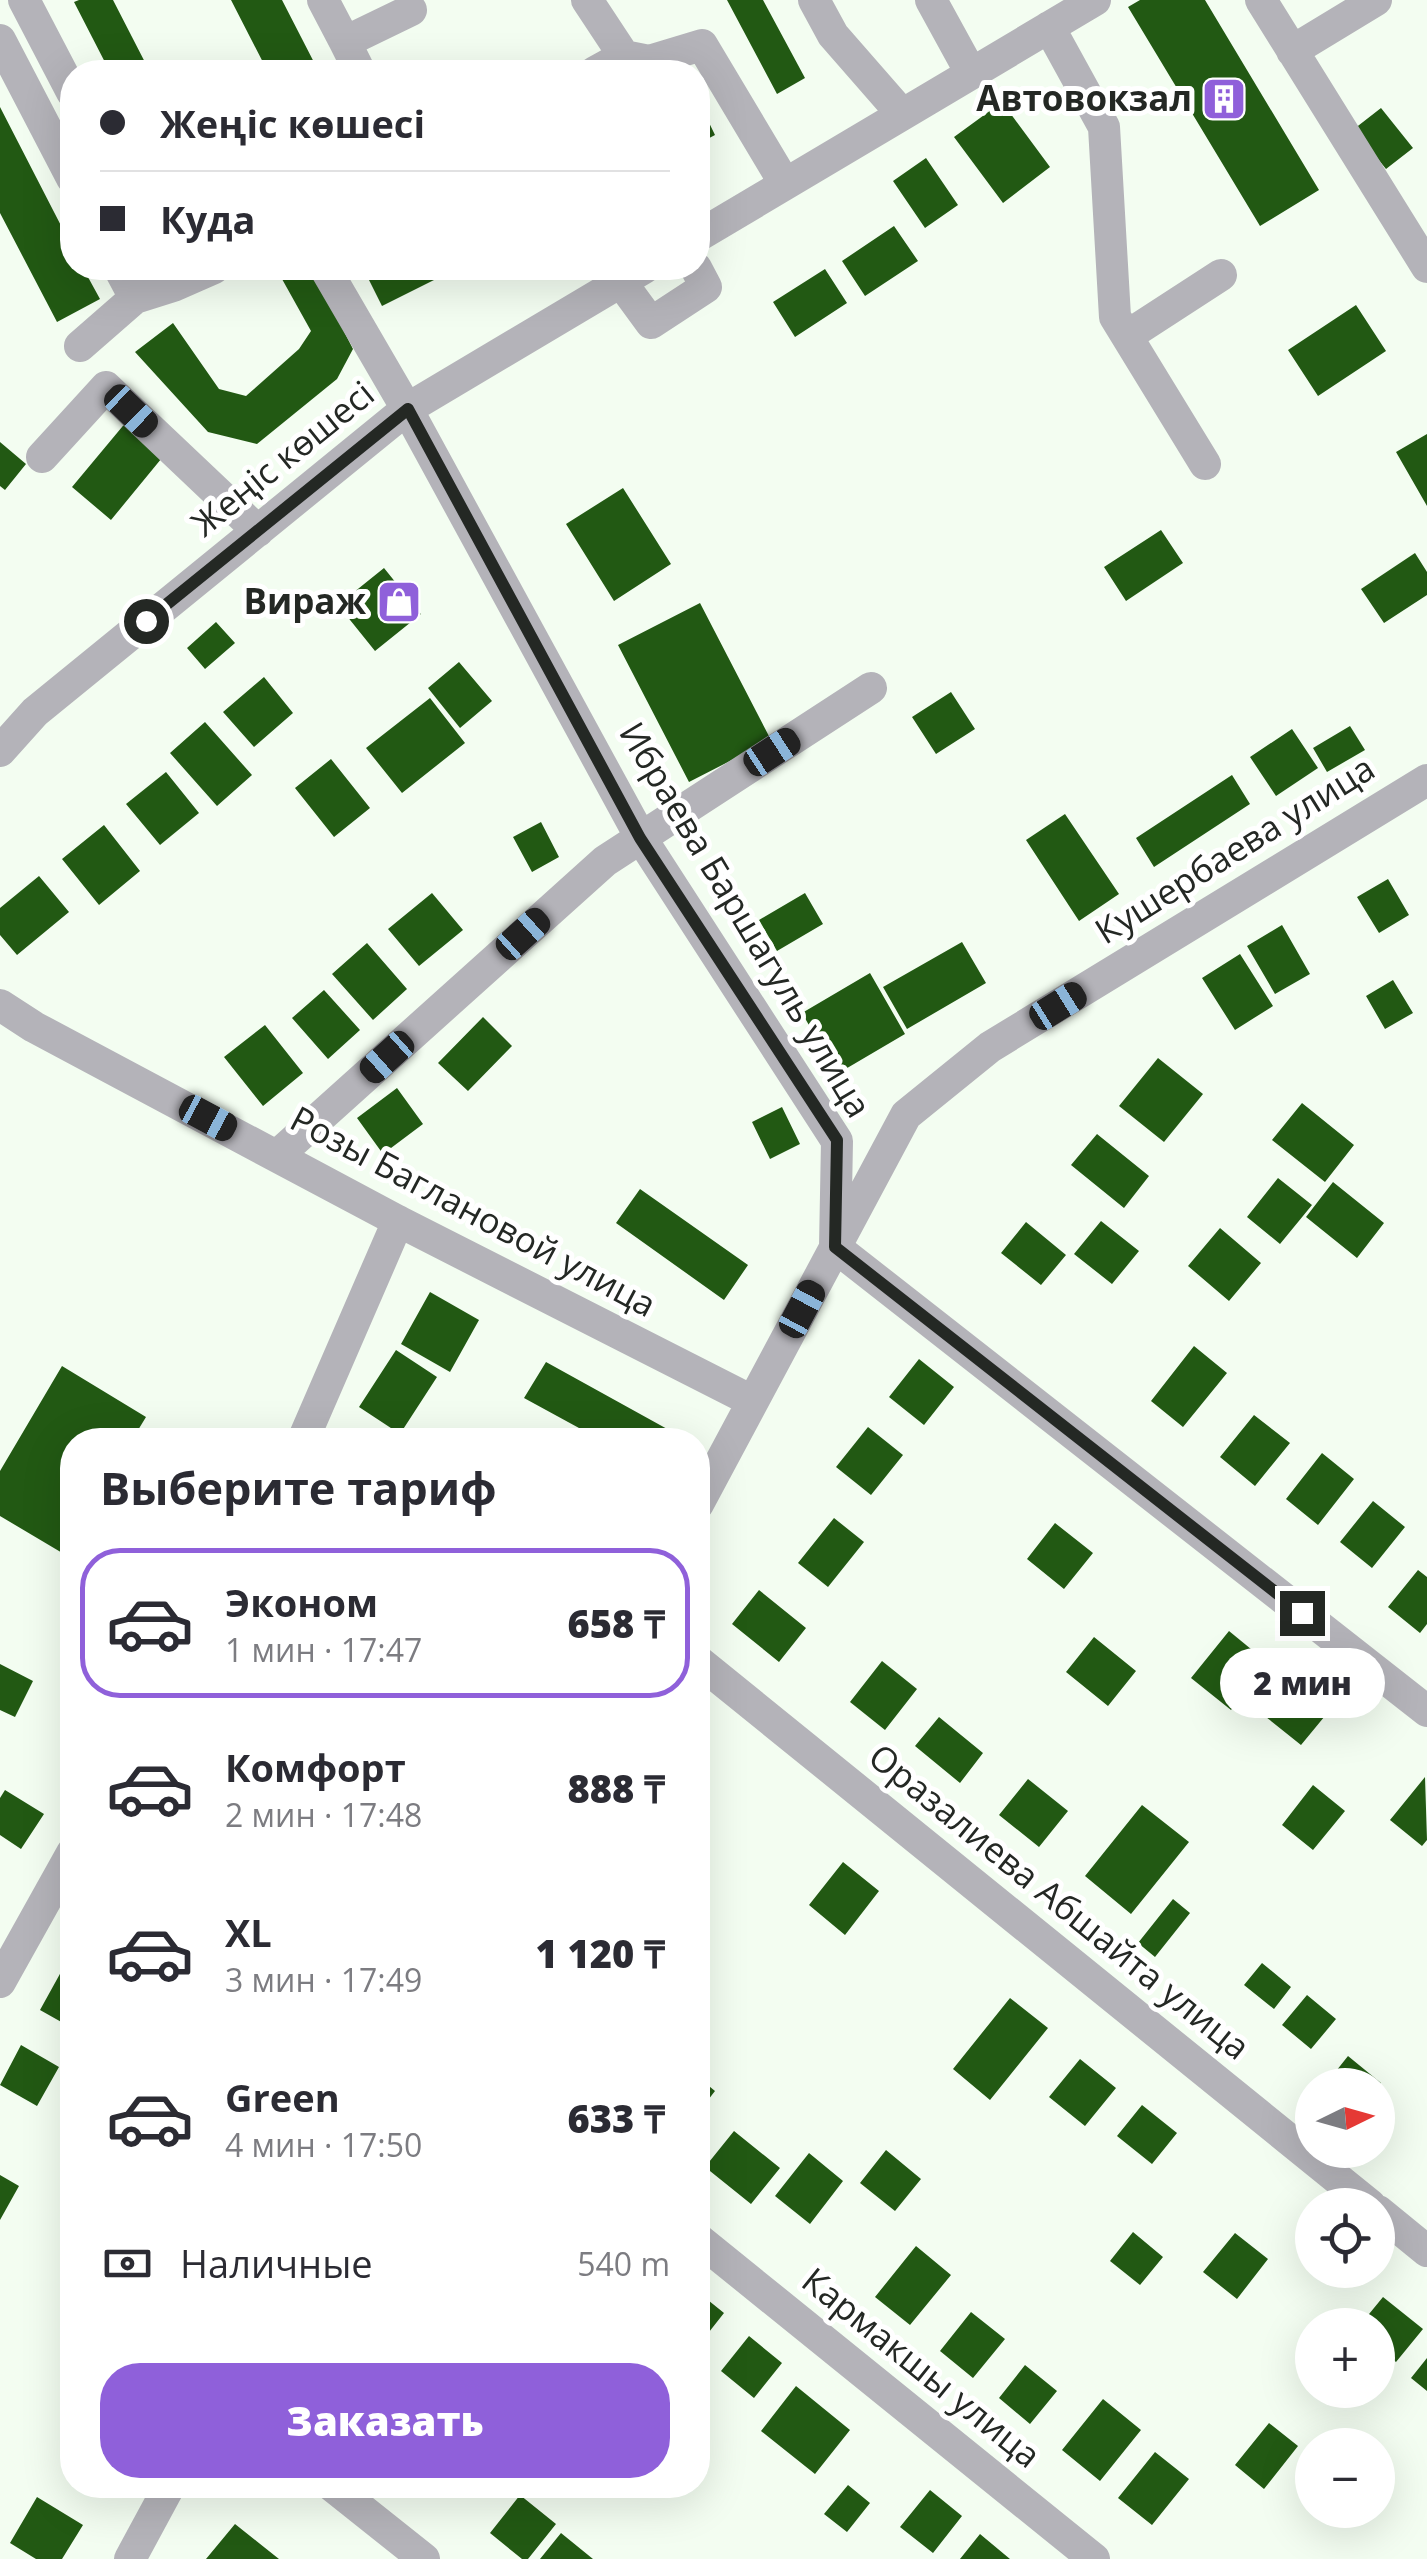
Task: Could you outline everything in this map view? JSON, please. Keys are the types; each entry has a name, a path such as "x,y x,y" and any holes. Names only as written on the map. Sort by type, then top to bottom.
{"street":[{"path":"24,0 60,69"},
{"path":"323,0 354,60"},
{"path":"587,0 609,60"},
{"path":"814,0 832,36 902,114"},
{"path":"931,0 971,73"},
{"path":"710,229 1094,0"},
{"path":"1261,0 1427,267"},
{"path":"1292,50 1376,0"},
{"path":"345,42 416,3"},
{"path":"1048,27 1104,127 1115,317 1205,464"},
{"path":"0,40 60,155"},
{"path":"652,60 702,44 785,184"},
{"path":"1127,336 1221,275"},
{"path":"125,280 135,298"},
{"path":"80,346 135,298 163,280"},
{"name":"Ибраева Баршагуль улица","path":"332,280 408,409 640,838 837,1140 835,1247"},
{"name":"Жеңіс көшесі","path":"0,751 35,712 408,409 624,280"},
{"path":"634,280 651,323 706,287 702,280"},
{"path":"42,457 106,387 258,530"},
{"path":"278,1155 605,861 871,688"},
{"name":"Кушербаева улица","path":"710,1481 906,1115 990,1047 1427,780"},
{"name":"Розы Баглановой улица","path":"0,1005 398,1221 752,1401"},
{"path":"308,1428 398,1221"},
{"path":"835,1247 1427,1710"},
{"name":"Оразалиева Абшайта улица","path":"710,1671 1349,2188"},
{"path":"0,1982 60,1875"},
{"path":"1395,2225 1427,2251"},
{"name":"Кармакшы улица","path":"710,2249 1094,2559"},
{"path":"130,2559 163,2498"},
{"path":"347,2498 424,2559"}],"building":[{"path":"113,0 144,60 104,60 74,2"},
{"path":"231,0 282,0 313,60 262,60"},
{"path":"727,0 763,0 805,78 777,94"},
{"name":"Автовокзал","path":"1140,0 1205,0 1319,190 1260,226 1128,7"},
{"path":"1002,102 1050,167 1003,203 954,137"},
{"path":"0,107 60,224 60,280 90,280 100,299 57,322 0,213"},
{"path":"1381,108 1413,148 1386,169 1354,129"},
{"path":"926,158 958,205 925,228 893,181"},
{"path":"894,226 918,261 865,296 842,261"},
{"path":"825,269 847,303 795,337 773,302"},
{"path":"283,280 318,280 353,349 337,379 257,444 208,432 135,352 173,323 219,389 246,396 299,349 311,331"},
{"path":"369,280 434,280 382,306"},
{"path":"1356,305 1386,351 1318,396 1288,350"},
{"path":"127,421 166,453 111,520 72,487"},
{"path":"1427,434 1427,506 1396,452"},
{"path":"0,442 26,464 5,490 0,486"},
{"path":"623,488 671,564 614,601 566,524"},
{"path":"1161,530 1183,563 1126,601 1104,567"},
{"path":"1415,553 1427,572 1427,595 1384,623 1361,589"},
{"path":"384,568 421,614 375,651 338,605"},
{"path":"700,603 771,740 689,782 618,645"},
{"path":"216,622 235,643 205,669 187,648"},
{"path":"459,662 492,701 460,728 428,688"},
{"path":"264,677 293,713 254,747 223,712"},
{"path":"951,692 975,729 936,754 912,717"},
{"path":"430,698 465,743 402,793 366,748"},
{"path":"205,722 252,775 217,806 170,753"},
{"path":"1350,726 1365,750 1327,772 1313,748"},
{"path":"1292,729 1318,768 1276,796 1250,757"},
{"path":"331,759 370,808 334,837 295,788"},
{"path":"166,772 199,813 160,845 126,804"},
{"path":"1232,775 1250,804 1154,867 1136,838"},
{"path":"1065,814 1119,894 1079,921 1026,840"},
{"path":"541,822 559,857 532,872 513,837"},
{"path":"104,825 140,871 99,905 62,859"},
{"path":"39,876 69,912 17,955 0,935 0,908"},
{"path":"1388,879 1409,915 1379,933 1357,897"},
{"path":"432,893 463,930 419,966 388,929"},
{"path":"805,893 823,924 777,951 759,920"},
{"path":"1282,925 1310,974 1275,994 1247,946"},
{"path":"962,942 986,983 907,1029 883,987"},
{"path":"367,943 407,989 373,1020 332,974"},
{"path":"1240,954 1273,1006 1235,1030 1202,978"},
{"path":"870,973 905,1034 837,1074 802,1013"},
{"path":"1393,980 1413,1013 1385,1029 1366,996"},
{"path":"324,990 360,1030 328,1059 292,1018"},
{"path":"483,1017 512,1046 468,1091 438,1063"},
{"path":"265,1025 303,1073 263,1106 224,1057"},
{"path":"1158,1058 1203,1094 1164,1142 1119,1106"},
{"path":"397,1088 423,1124 383,1154 357,1118"},
{"path":"1302,1103 1354,1145 1325,1182 1272,1140"},
{"path":"782,1107 800,1144 770,1159 752,1122"},
{"path":"1097,1134 1149,1176 1124,1208 1071,1165"},
{"path":"1278,1178 1312,1205 1280,1244 1247,1217"},
{"path":"1333,1182 1384,1223 1357,1258 1306,1217"},
{"path":"640,1189 748,1265 724,1300 616,1223"},
{"path":"1101,1221 1139,1251 1112,1284 1074,1254"},
{"path":"1026,1222 1066,1255 1041,1285 1001,1253"},
{"path":"1220,1228 1261,1263 1229,1301 1188,1266"},
{"path":"430,1292 479,1320 450,1372 401,1344"},
{"path":"1194,1346 1227,1373 1183,1427 1151,1401"},
{"path":"396,1350 437,1377 404,1428 391,1428 359,1407"},
{"path":"919,1359 954,1387 924,1425 889,1397"},
{"path":"546,1362 665,1428 579,1428 524,1398"},
{"path":"62,1366 146,1417 139,1428 60,1428 60,1552 0,1516 0,1471"},
{"path":"1254,1415 1290,1443 1255,1486 1220,1457"},
{"path":"868,1427 903,1455 871,1495 836,1467"},
{"path":"1322,1453 1354,1479 1318,1525 1286,1499"},
{"path":"1373,1501 1405,1527 1372,1568 1340,1542"},
{"path":"834,1518 864,1542 828,1587 798,1563"},
{"path":"1055,1523 1093,1553 1064,1589 1027,1559"},
{"path":"1418,1570 1427,1577 1427,1624 1420,1633 1388,1607"},
{"path":"759,1590 806,1628 779,1662 732,1624"},
{"path":"1229,1631 1268,1663 1231,1710 1191,1678"},
{"path":"1094,1637 1136,1671 1108,1706 1066,1672"},
{"path":"882,1661 917,1689 885,1730 850,1702"},
{"path":"0,1664 33,1681 15,1717 0,1710"},
{"path":"1298,1676 1334,1705 1301,1745 1266,1717"},
{"path":"939,1717 983,1753 960,1783 915,1746"},
{"path":"1425,1777 1427,1840 1422,1846 1390,1820"},
{"path":"1028,1779 1068,1811 1039,1847 999,1815"},
{"path":"1313,1785 1345,1811 1313,1850 1282,1825"},
{"path":"5,1790 44,1814 21,1849 0,1835 0,1798"},
{"path":"1142,1805 1189,1842 1131,1914 1085,1876"},
{"path":"843,1862 879,1891 845,1935 809,1905"},
{"path":"1173,1899 1190,1913 1155,1957 1138,1943"},
{"path":"1262,1963 1291,1987 1274,2009 1244,1985"},
{"path":"60,1974 60,2021 40,2010"},
{"path":"1307,1995 1336,2019 1311,2049 1282,2025"},
{"path":"1010,1998 1048,2028 990,2100 953,2069"},
{"path":"21,2045 59,2067 37,2106 0,2085"},
{"path":"1348,2056 1363,2068 1338,2068"},
{"path":"1080,2059 1116,2088 1085,2126 1049,2097"},
{"path":"1142,2105 1177,2133 1152,2164 1117,2136"},
{"path":"734,2131 780,2168 751,2204 710,2171 710,2161"},
{"path":"886,2150 921,2179 895,2211 860,2183"},
{"path":"809,2153 843,2181 810,2224 775,2196"},
{"path":"0,2175 19,2186 0,2220"},
{"path":"1133,2232 1163,2257 1140,2285 1110,2261"},
{"path":"1235,2233 1268,2259 1237,2299 1203,2272"},
{"path":"916,2246 951,2275 910,2325 875,2297"},
{"path":"1383,2297 1423,2329 1396,2362 1395,2308 1374,2308"},
{"path":"710,2302 724,2313 710,2331"},
{"path":"971,2312 1005,2339 973,2378 940,2351"},
{"path":"749,2336 782,2363 754,2398 721,2371"},
{"path":"1427,2358 1427,2391 1411,2378"},
{"path":"1025,2365 1057,2391 1030,2424 999,2398"},
{"path":"796,2386 850,2430 815,2474 761,2431"},
{"path":"1103,2399 1141,2430 1100,2481 1062,2450"},
{"path":"1269,2423 1295,2444 1295,2450 1264,2489 1235,2465"},
{"path":"1155,2452 1189,2479 1152,2525 1118,2498"},
{"path":"848,2485 870,2503 847,2532 824,2514"},
{"path":"930,2490 962,2516 933,2553 900,2527"},
{"path":"37,2497 83,2525 62,2559 36,2559 10,2543"},
{"path":"518,2498 524,2498 556,2524 528,2559 522,2559 490,2533"},
{"path":"235,2524 279,2559 206,2559"},
{"path":"561,2533 593,2559 540,2559"},
{"path":"980,2534 1010,2559 960,2559"}],"place":[{"name":"Автовокзал","path":"1224,99"},
{"name":"Вираж","path":"399,602"}],"route":[{"path":"146,621 408,409 640,838 837,1140 835,1247 1302,1613"}]}
